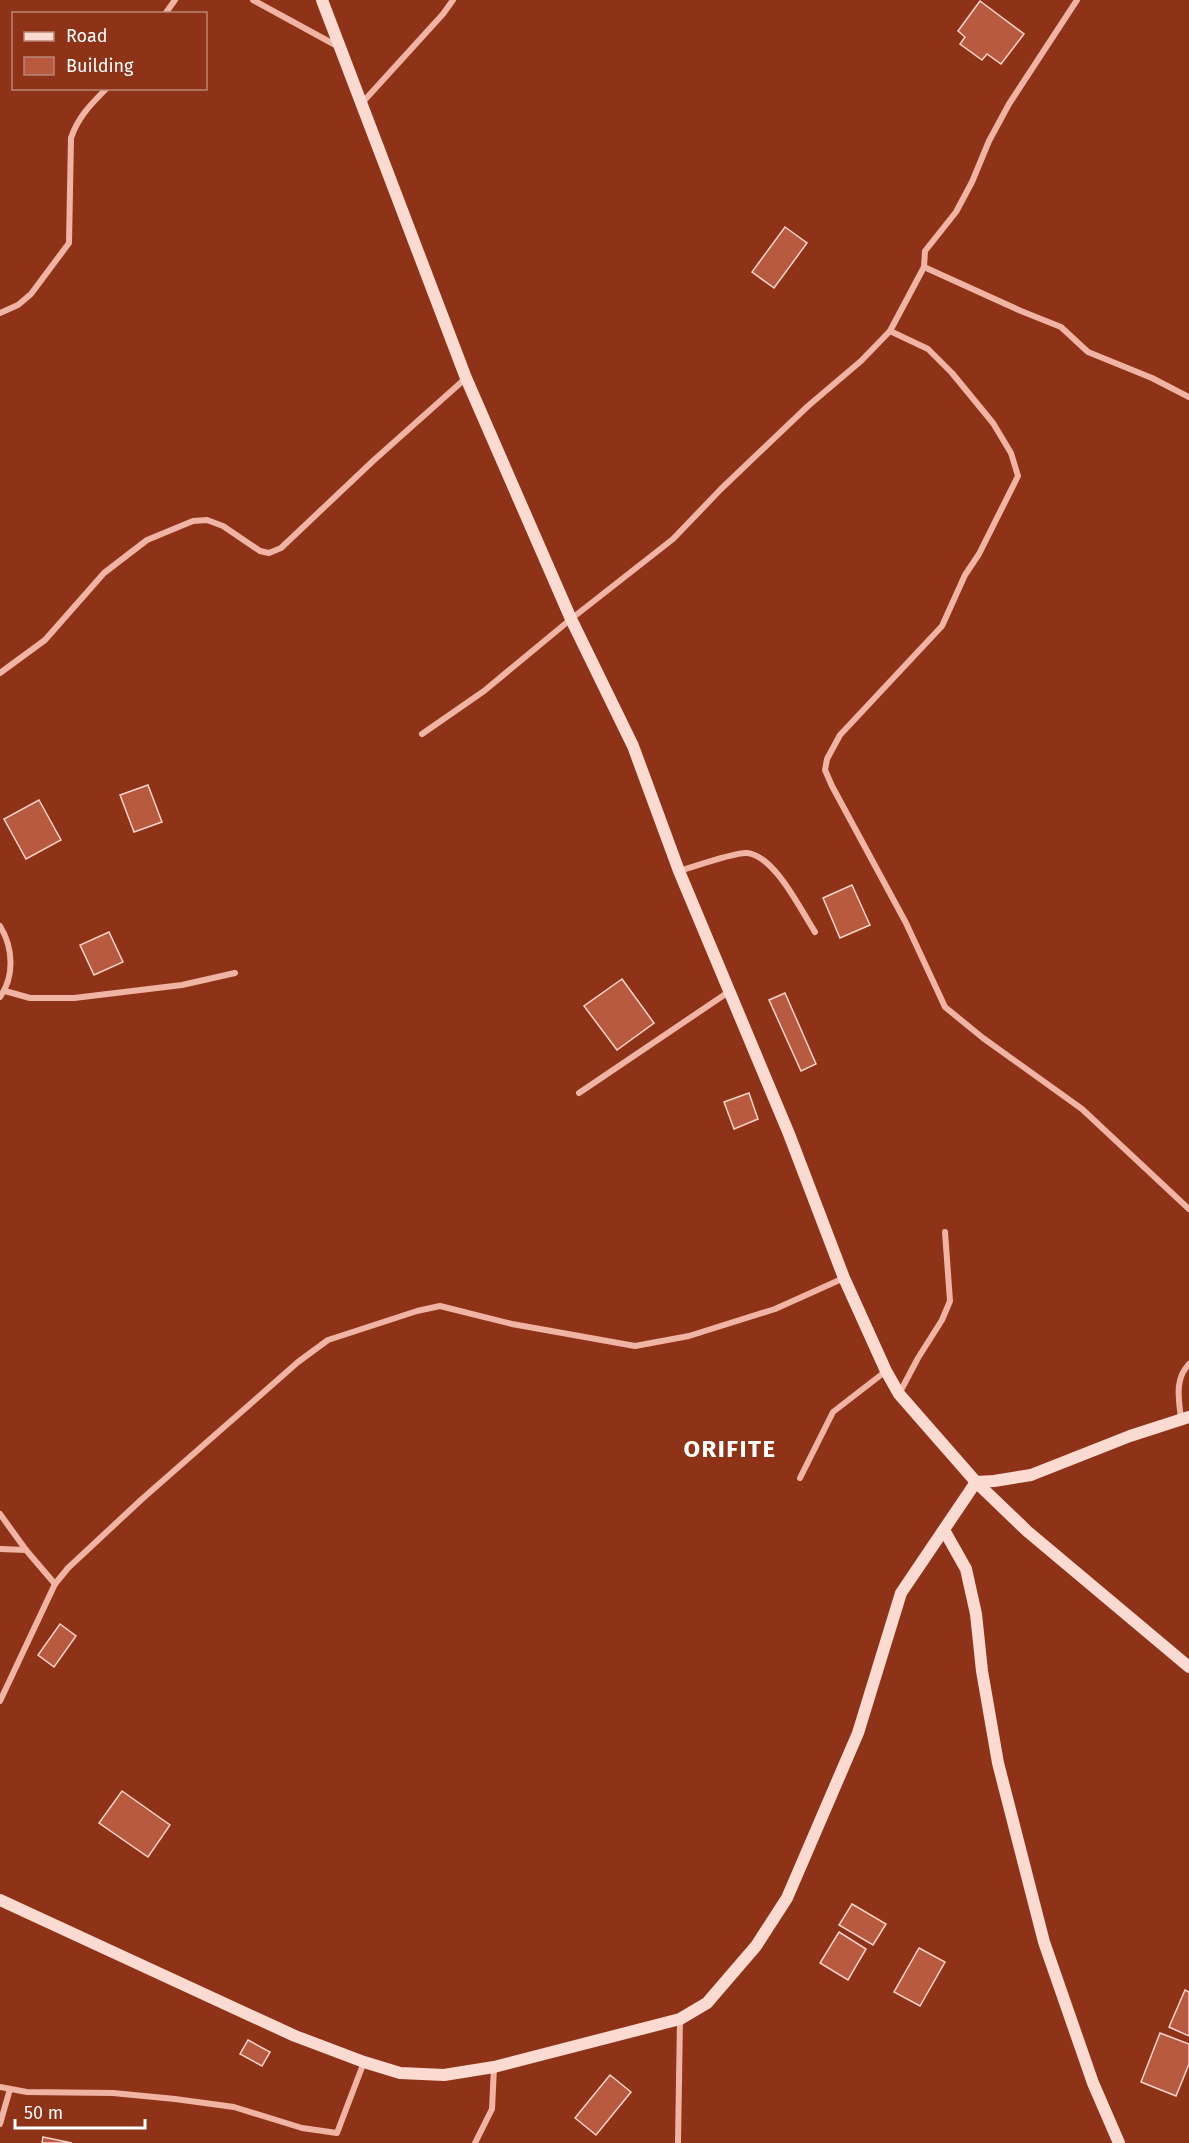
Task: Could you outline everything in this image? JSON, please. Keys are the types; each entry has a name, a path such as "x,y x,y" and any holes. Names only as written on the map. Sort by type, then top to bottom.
{"street":[{"path":"254,0 339,48"},
{"path":"322,0 466,378 571,619 633,746 679,871 789,1134 844,1278 886,1371 899,1394 976,1482 1027,1531 1189,1667"},
{"path":"361,104 453,0"},
{"path":"422,734 484,691 673,539 721,489 808,406 861,361 890,331 924,267 925,250 956,212 972,182 988,141 1009,104 1077,0"},
{"path":"0,313 18,305 31,294 69,243 71,138 75,124 105,90"},
{"path":"924,267 1061,327 1088,352 1152,378 1189,397"},
{"path":"890,331 928,349 952,372 993,423 1011,453 1018,476 979,554 965,575 942,626 840,735 827,759 825,770 906,923 945,1007 983,1038 1082,1109 1189,1209"},
{"path":"0,673 45,640 104,573 147,540 193,521 207,520 223,526 260,551 269,553 281,548 466,378"},
{"path":"679,871 745,853 759,856 775,870 814,932"},
{"path":"0,926 8,938 11,963 5,991 0,997"},
{"path":"0,936 8,938"},
{"path":"5,991 30,998 74,998 182,985 234,973"},
{"path":"579,1093 730,991"},
{"path":"899,1394 942,1320 950,1301 945,1232"},
{"path":"0,1701 55,1584 68,1568 142,1499 298,1362 328,1340 417,1311 440,1306 512,1324 635,1346 689,1336 775,1309 844,1278"},
{"path":"976,1482 1031,1475 1130,1436 1185,1418 1178,1384 1184,1369 1189,1364"},
{"path":"800,1478 833,1412 886,1371"},
{"path":"0,1900 295,2036 400,2073 444,2075 494,2067 680,2019 707,2003 756,1946 787,1898 858,1732 901,1593 976,1482"},
{"path":"0,1514 55,1584"},
{"path":"944,1530 966,1569 976,1614 982,1671 998,1763 1044,1942 1093,2083 1119,2143"},
{"path":"0,1549 26,1550"},
{"path":"678,2143 680,2019"},
{"path":"0,2087 27,2092 113,2093 175,2098 234,2107 302,2128 337,2133 364,2062"},
{"path":"475,2143 492,2109 494,2067"},
{"path":"0,2124 10,2089"}],"building":[{"path":"980,1 1024,34 1001,64 987,54 982,60 960,44 965,37 958,31"},
{"path":"785,227 807,243 774,288 752,272"},
{"path":"148,785 162,822 134,832 120,795"},
{"path":"39,800 61,840 26,859 4,819"},
{"path":"852,885 870,925 840,938 823,898"},
{"path":"109,932 123,962 94,975 80,945"},
{"path":"622,979 654,1023 617,1050 584,1006"},
{"path":"785,993 816,1064 801,1071 769,1000"},
{"path":"749,1093 758,1119 734,1129 724,1102"},
{"path":"60,1624 76,1636 54,1667 38,1655"},
{"path":"122,1791 170,1825 148,1857 99,1823"},
{"path":"852,1904 886,1924 873,1945 839,1925"},
{"path":"839,1932 866,1949 848,1980 820,1963"},
{"path":"919,1948 945,1962 920,2006 894,1992"},
{"path":"1185,1990 1189,1992 1189,2036 1169,2027"},
{"path":"1160,2033 1189,2044 1189,2064 1176,2096 1141,2082"},
{"path":"248,2040 270,2052 262,2066 240,2054"},
{"path":"610,2075 631,2092 596,2135 575,2118"},
{"path":"43,2137 72,2143 42,2143"}],"district":[{"name":"ORIFITE","path":"730,1449"}]}
